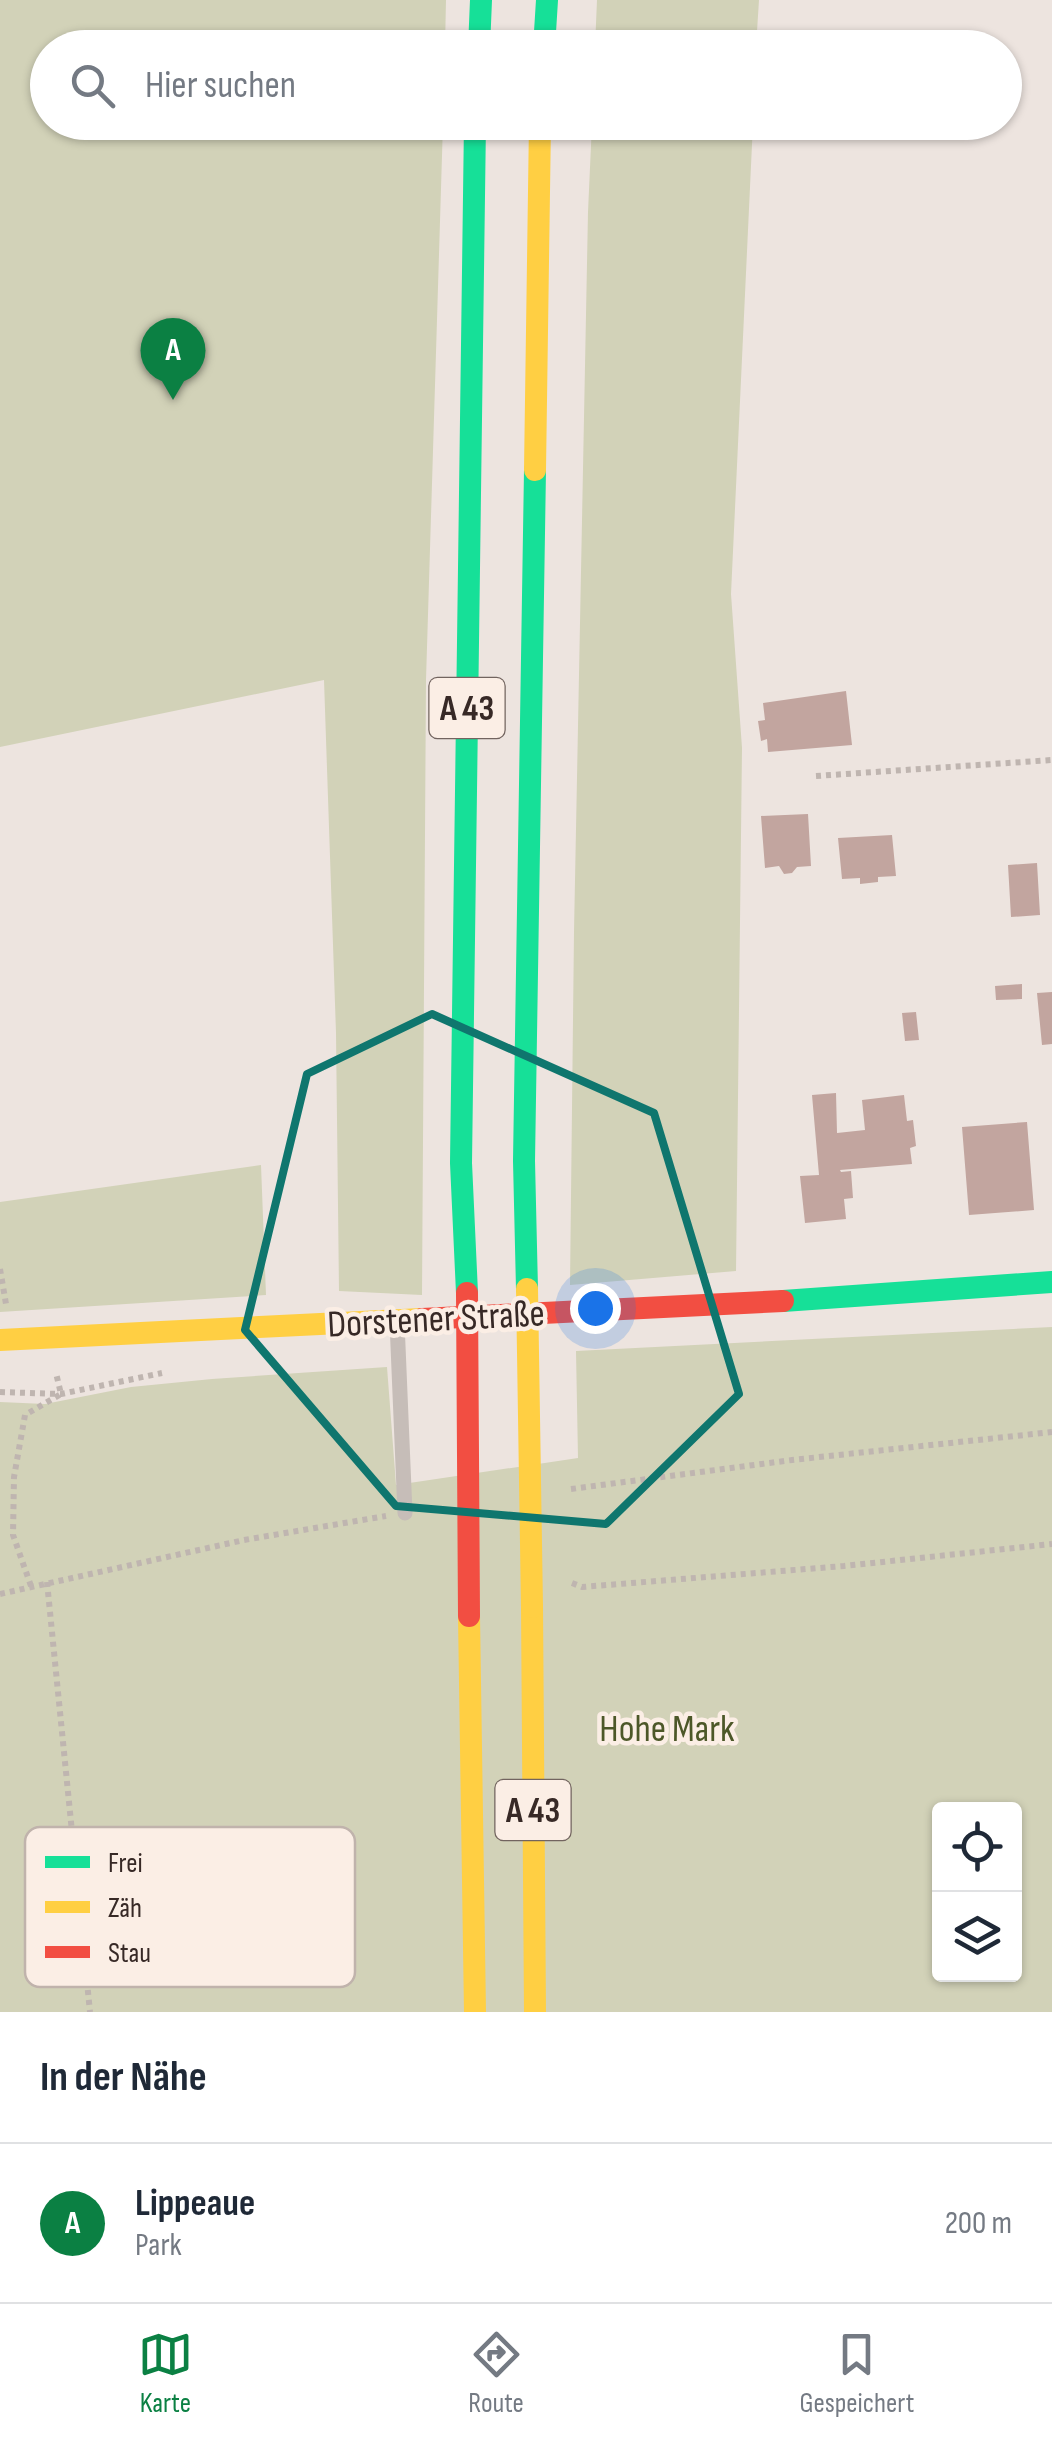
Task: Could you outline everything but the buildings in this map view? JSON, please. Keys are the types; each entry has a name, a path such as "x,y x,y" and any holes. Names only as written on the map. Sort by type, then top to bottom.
{"main road":[{"path":"479,30 480,0"},
{"path":"545,30 547,0"},
{"name":"A 43","path":"475,140 462,1163 467,1293 475,2012"},
{"name":"A 43","path":"535,2012 524,1161 540,140"},
{"name":"Dorstener Straße","path":"0,1340 753,1303 1052,1282"}],"lane":[{"path":"397,1319 404,1513"}],"path":[{"path":"816,776 1052,760"},
{"path":"31,1586 14,1534 14,1477 25,1415 61,1394 46,1338"},
{"path":"593,1486 1052,1432"},
{"path":"0,1594 244,1540 404,1513"},
{"path":"564,1580 582,1587 1052,1544"},
{"path":"47,1582 72,1827"},
{"path":"88,1987 90,2012"}],"highlighted area":[{"path":"432,1014 654,1113 739,1394 606,1524 396,1506 245,1330 307,1074"}],"green space":[{"path":"0,0 446,0 445,30 30,30 30,140 442,140 426,680 422,1295 339,1291 336,1033 324,680 0,747"},
{"path":"597,0 759,0 757,30 596,30"},
{"path":"591,140 752,140 731,594 742,748 736,1271 570,1285 574,932"},
{"path":"261,1165 266,1295 0,1312 0,1202"},
{"name":"Hohe Mark","path":"1052,1327 1052,2012 0,2012 0,1402 45,1404 131,1387 387,1367 396,1485 578,1458 576,1351"}],"traffic: fast":[{"path":"480,30 481,0"},
{"path":"545,30 547,0"},
{"path":"467,1293 461,1163 475,140"},
{"path":"527,1289 524,1161 535,470"},
{"path":"783,1301 1052,1282"}],"traffic: slow":[{"path":"535,470 540,140"},
{"path":"527,1289 532,1607"},
{"path":"0,1340 422,1319"},
{"path":"532,1607 535,2012"},
{"path":"469,1616 475,2012"}],"traffic: jam":[{"path":"467,1293 469,1616"},
{"path":"422,1319 783,1301"}],"place":[{"name":"Lippeaue","path":"173,400"}]}
